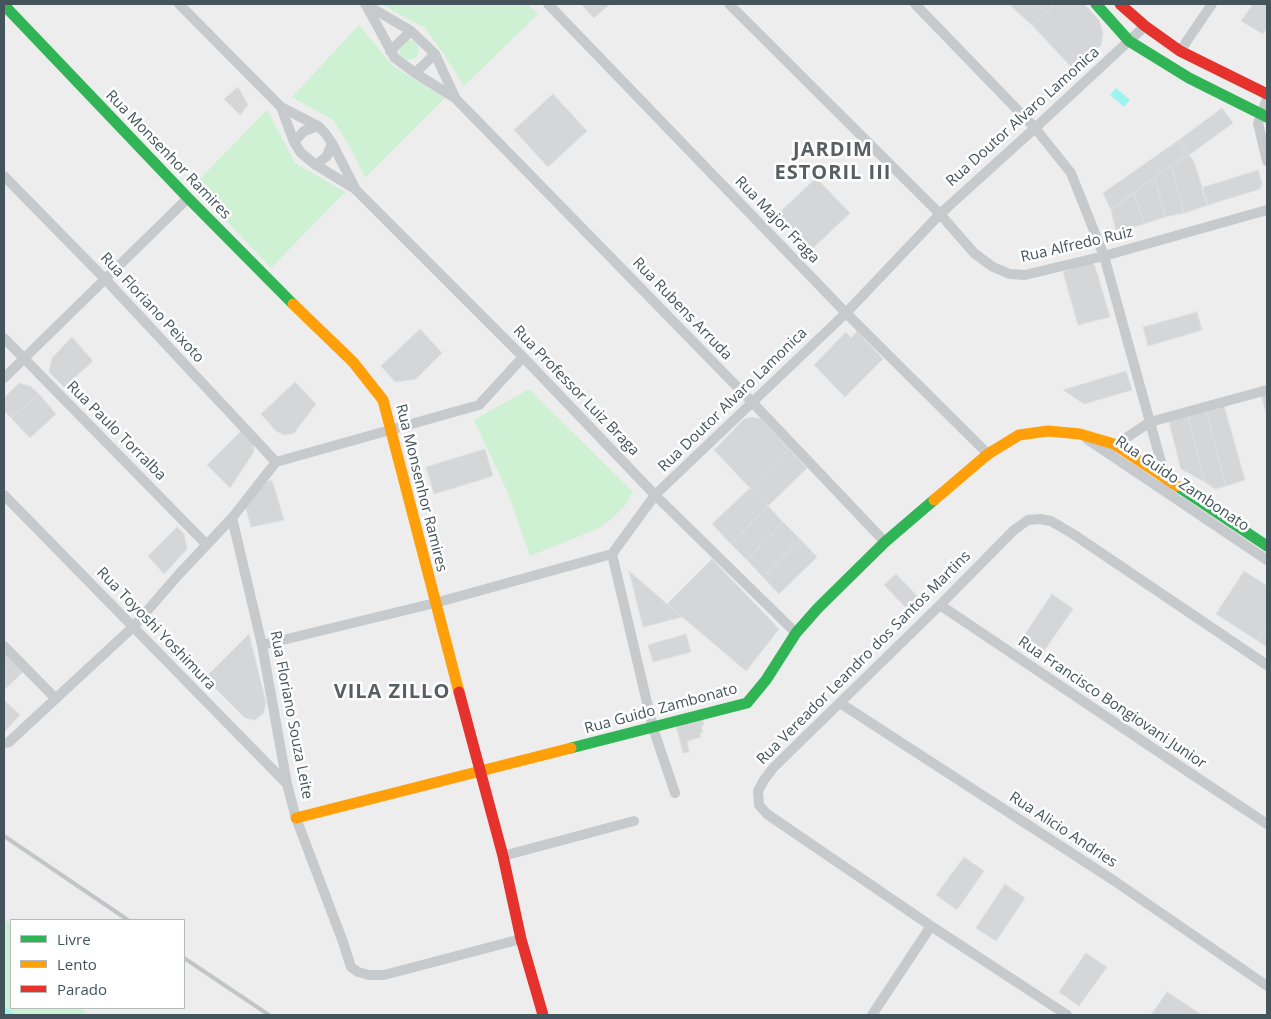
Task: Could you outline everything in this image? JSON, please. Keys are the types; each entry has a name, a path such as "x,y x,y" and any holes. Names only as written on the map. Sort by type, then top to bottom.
{"street":[{"name":"Rua Professor Luiz Braga","path":"179,4 281,107 318,126 332,143 355,190"},
{"name":"Rua Rubens Arruda","path":"365,4 410,31 435,54 455,98"},
{"name":"Rua Rubens Arruda","path":"365,4 390,51 401,63 455,98 753,403 885,542"},
{"name":"Rua Major Fraga","path":"548,4 846,313 988,454"},
{"name":"Rua Alfredo Ruiz","path":"729,4 940,214 974,253 993,267 1010,274 1025,275 1104,256 1267,210"},
{"path":"915,4 1035,128 1071,173 1104,256 1166,480 1167,492"},
{"path":"1096,4 1129,41 1189,78 1264,116"},
{"path":"1120,4 1145,26 1180,51 1267,94"},
{"path":"1180,51 1212,4"},
{"name":"Rua Monsenhor Ramires","path":"4,5 188,198 353,362 383,400 503,856 521,939 543,1015"},
{"name":"Rua Doutor Alvaro Lamonica","path":"612,554 655,495 846,313 940,214 1145,26"},
{"path":"390,51 410,31"},
{"path":"415,73 435,54"},
{"path":"1267,99 1264,116 1258,123 1267,161"},
{"name":"Rua Professor Luiz Braga","path":"281,107 294,142 301,153 355,190 523,357 655,495 796,633"},
{"path":"294,142 304,131 318,126"},
{"path":"316,165 327,156 332,143"},
{"name":"Rua Floriano Peixoto","path":"4,176 105,279 276,462"},
{"path":"4,378 188,198"},
{"name":"Rua Paulo Torralba","path":"4,338 207,545"},
{"path":"4,743 9,742 132,627 232,518 276,462 479,405 523,357"},
{"path":"1110,448 1150,422 1267,390"},
{"name":"Rua Guido Zambonato","path":"296,818 747,703 766,680 796,633 818,608 885,542 988,454 1019,435 1048,431 1080,434 1110,448 1166,480 1267,560"},
{"name":"Rua Guido Zambonato","path":"1110,448 1167,492 1267,546"},
{"name":"Rua Toyoshi Yoshimura","path":"4,495 287,784"},
{"name":"Rua Floriano Souza Leite","path":"232,518 262,645 287,784 296,818 351,967 369,976 384,976 521,939"},
{"name":"Rua Vereador Leandro dos Santos Martins","path":"1067,1015 931,926 767,814 759,805 758,791 764,780 773,768 940,606 1014,530 1028,520 1040,519 1051,521 1073,534 1267,665"},
{"path":"262,645 435,603 612,554 654,728 675,793"},
{"name":"Rua Francisco Bongiovani Junior","path":"940,606 1267,824"},
{"path":"4,646 56,699"},
{"name":"Rua Alicio Andries","path":"840,703 1113,880 1267,986"},
{"path":"503,856 634,821"},
{"path":"872,1015 931,926"}],"green space":[{"path":"381,4 527,4 538,14 464,86 425,28"},
{"path":"359,25 393,66 445,98 365,178 348,143 333,120 292,97"},
{"path":"409,40 416,43 419,50 416,57 409,60 402,57 399,50 402,43"},
{"path":"267,110 295,163 345,192 271,268 193,186"},
{"path":"529,389 633,492 624,507 597,529 530,556 508,493 474,420"},
{"path":"4,919 10,924 10,1009 83,1009 87,1015 4,1015"}],"water":[{"path":"1116,88 1130,100 1124,107 1110,95"}],"building":[{"path":"581,4 610,4 594,18"},
{"path":"1013,4 1055,4 1032,25 1011,6"},
{"path":"1055,4 1084,4 1099,20 1103,33 1101,45 1075,71 1032,25"},
{"path":"1253,4 1267,4 1267,28 1263,34 1241,21"},
{"path":"238,87 248,105 240,115 224,99"},
{"path":"553,94 587,131 548,167 514,130"},
{"path":"1222,108 1233,123 1189,155 1179,140"},
{"path":"1179,140 1189,155 1171,165 1111,210 1103,193"},
{"path":"1189,155 1194,162 1208,205 1184,213 1171,165"},
{"path":"1171,165 1184,213 1165,217 1155,177"},
{"path":"1258,170 1262,183 1260,189 1208,205 1201,188"},
{"path":"1155,177 1165,217 1144,224 1134,193"},
{"path":"816,178 850,213 812,249 778,214"},
{"path":"1134,193 1144,224 1116,231 1111,210"},
{"path":"1090,262 1095,266 1110,317 1078,325 1063,272"},
{"path":"1197,312 1202,330 1148,346 1143,327"},
{"path":"420,329 442,353 416,379 395,382 381,366"},
{"path":"857,331 883,359 845,397 814,365 846,332 851,338"},
{"path":"72,337 93,361 64,387 49,372 52,358"},
{"path":"1126,371 1132,390 1084,404 1063,390"},
{"path":"295,382 316,404 294,433 284,435 276,431 261,414"},
{"path":"19,383 30,386 39,394 11,418 4,411 4,398"},
{"path":"1267,393 1267,416 1261,395"},
{"path":"39,394 56,414 30,438 11,418"},
{"path":"1224,406 1245,480 1226,486 1206,411"},
{"path":"1206,411 1226,486 1215,489 1205,482 1188,416"},
{"path":"1188,416 1205,482 1181,469 1169,422"},
{"path":"752,417 761,419 789,449 750,488 714,450 744,419"},
{"path":"243,429 254,441 253,453 230,488 207,465"},
{"path":"485,449 493,476 434,494 426,467"},
{"path":"789,449 807,468 768,506 750,488"},
{"path":"272,480 284,520 251,527 245,505 260,484"},
{"path":"750,488 768,506 731,544 712,524"},
{"path":"768,506 783,522 747,560 731,544"},
{"path":"783,522 801,540 763,577 747,560"},
{"path":"177,527 184,534 187,549 164,574 148,556"},
{"path":"801,540 817,557 779,594 763,577"},
{"path":"712,559 779,629 746,671 667,604"},
{"path":"629,571 667,604 682,617 643,627"},
{"path":"1244,571 1267,586 1267,625 1258,641 1216,614"},
{"path":"896,574 922,601 910,612 884,585"},
{"path":"1052,594 1073,609 1044,651 1023,637"},
{"path":"1267,625 1267,647 1258,641"},
{"path":"249,634 266,703 263,714 255,720 245,718 205,678"},
{"path":"686,634 691,652 653,662 648,645"},
{"path":"4,651 24,671 4,690"},
{"path":"4,700 20,715 4,732"},
{"path":"702,716 704,725 701,726 703,732 700,733 701,737 687,741 689,752 683,753 675,722"},
{"path":"964,857 984,871 957,910 936,895"},
{"path":"1005,884 1025,898 996,941 976,928"},
{"path":"1086,953 1107,967 1079,1006 1059,992"},
{"path":"1167,992 1202,1015 1151,1015"}],"waterway":[{"path":"4,1009 13,1015"}],"railway":[{"path":"4,836 127,919"},
{"path":"185,959 269,1015"}],"traffic: fast":[{"path":"1096,4 1129,41 1189,78 1267,117"},
{"path":"4,5 188,198 293,304"},
{"path":"1177,486 1267,546"},
{"path":"571,748 747,703 766,680 796,633 818,608 885,542 934,500"}],"traffic: slow":[{"path":"293,304 353,362 383,400 459,692"},
{"path":"934,500 988,454 1019,435 1048,431 1080,434 1114,444 1177,486"},
{"path":"296,818 571,748"}],"traffic: jam":[{"path":"1120,4 1145,26 1180,51 1267,94"},
{"path":"459,692 503,856 521,939 543,1015"}],"district":[{"name":"JARDIM ESTORIL III","path":"833,162"},
{"name":"VILA ZILLO","path":"392,692"}]}
